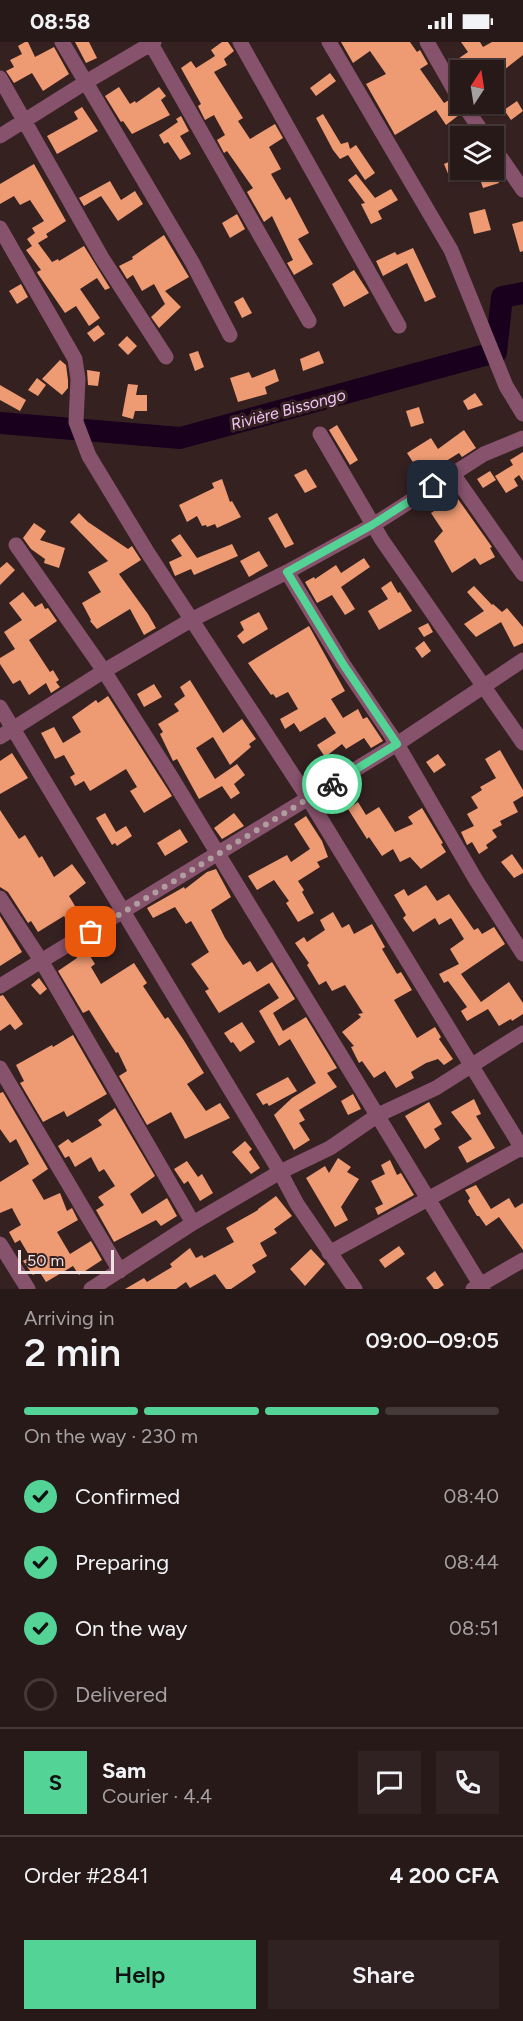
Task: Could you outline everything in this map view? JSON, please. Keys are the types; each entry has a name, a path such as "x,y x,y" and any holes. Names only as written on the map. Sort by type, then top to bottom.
{"street":[{"path":"62,42 192,262 230,335"},
{"path":"240,42 399,326"},
{"path":"328,42 451,250 506,386 523,414"},
{"path":"427,42 450,82"},
{"path":"0,136 152,43 309,321"},
{"path":"0,78 102,258 166,357"},
{"path":"504,162 523,190"},
{"path":"0,228 75,359 78,379 76,422 89,456 191,620 308,798 523,1148 329,1253"},
{"path":"320,434 372,525 523,743"},
{"path":"0,737 104,670 191,620 287,572 372,525 484,454 523,438"},
{"path":"453,474 523,574"},
{"path":"16,545 104,670 429,1198 479,1288 523,1260"},
{"path":"287,572 343,664 397,744 523,954"},
{"path":"0,986 397,744 523,660"},
{"path":"0,707 280,1172 297,1204 355,1289"},
{"path":"0,898 42,962 193,1223"},
{"path":"91,1289 193,1223 280,1172 330,1148 378,1115 436,1088 523,1033"},
{"path":"0,1068 120,1270"},
{"path":"0,1244 28,1289"}],"building":[{"path":"28,42 35,57 54,47 69,74 43,91 32,73 14,83 6,71 14,67 10,60 22,54 18,46"},
{"path":"75,42 89,42 97,58 86,63"},
{"path":"222,42 228,42 234,51 224,59 227,65 214,72 243,118 238,121 250,139 275,124 283,138 269,147 281,169 271,174 286,200 290,197 309,233 298,239 313,264 294,275 287,263 293,260 272,216 264,222 247,192 253,188 227,151 224,153 217,140 225,135 214,115 205,120 198,106 201,104 181,68 191,61 196,68 215,56 211,50"},
{"path":"341,42 410,42 417,52 420,50 428,64 420,69 444,103 450,102 450,114 459,115 446,125 436,110 395,135 366,84 386,74 370,51 353,63"},
{"path":"461,42 480,42 483,47 492,42 523,42 523,55 504,70 504,60 456,60 468,52"},
{"path":"330,73 336,81 316,96 310,88"},
{"path":"119,87 130,104 135,101 136,103 159,87 166,96 161,100 170,115 132,134 123,121 121,122 105,96"},
{"path":"517,101 523,111 511,120 504,110"},
{"path":"82,107 98,131 57,154 47,136 78,119 74,112"},
{"path":"323,114 341,144 348,142 350,149 356,145 375,173 365,180 348,155 340,159 316,118"},
{"path":"181,116 189,131 180,136 191,154 180,160 168,142 164,144 159,135 178,122 176,119"},
{"path":"450,161 450,176 449,176 444,164"},
{"path":"34,164 66,221 46,234 48,237 38,243 52,262 58,259 59,261 84,246 110,288 105,290 97,278 80,289 100,318 89,326 76,306 65,313 38,274 37,272 41,270 26,250 32,246 27,239 35,233 32,228 44,221 30,200 20,205 14,196 0,204 0,184"},
{"path":"356,174 375,198 391,189 398,200 378,211 382,219 371,224 361,204 365,203 348,180"},
{"path":"480,180 498,180 499,183 483,188"},
{"path":"110,181 121,200 135,191 143,204 118,221 101,196 84,206 79,198"},
{"path":"485,209 491,230 474,234 469,213"},
{"path":"237,214 245,229 230,238 222,223"},
{"path":"523,221 523,251 520,252 512,224"},
{"path":"164,235 189,277 165,291 181,307 159,328 151,317 165,304 154,284 142,291 133,275 127,279 119,266 133,259 132,257"},
{"path":"413,248 436,297 425,302 407,263 383,276 376,261 395,252 397,255"},
{"path":"354,270 369,293 344,307 332,284"},
{"path":"21,284 28,297 17,304 9,291"},
{"path":"243,297 252,313 242,318 234,302"},
{"path":"98,325 105,334 94,342 87,333"},
{"path":"127,336 137,346 128,355 118,345"},
{"path":"198,351 204,367 195,371 189,354"},
{"path":"319,351 324,363 303,371 300,359"},
{"path":"60,360 66,365 68,380 68,388 62,395 42,379"},
{"path":"275,369 279,381 265,387 267,394 238,402 230,378 249,372 252,378"},
{"path":"87,370 100,372 98,386 88,385"},
{"path":"37,378 46,385 38,396 28,390"},
{"path":"128,384 138,385 136,395 147,395 147,411 135,411 133,419 122,416"},
{"path":"0,385 26,400 20,411 0,400"},
{"path":"475,393 483,405 468,410 463,401"},
{"path":"419,407 424,423 411,427 406,411"},
{"path":"337,425 358,460 350,465 329,430"},
{"path":"464,430 476,448 462,457 459,453 422,476 407,453 431,438 438,449"},
{"path":"523,452 523,481 519,475 514,479 518,486 506,493 495,476 513,465 510,460"},
{"path":"306,469 317,487 305,493 294,475"},
{"path":"490,471 496,480 483,488 477,479"},
{"path":"222,479 230,502 232,501 241,517 217,528 215,524 202,526 197,516 187,522 179,505 214,488 212,483"},
{"path":"458,499 492,547 490,548 495,557 480,565 475,558 452,573 434,541 443,531 431,513 445,504 447,507"},
{"path":"79,513 88,522 128,549 132,546 141,560 119,574 156,628 144,635 130,609 97,629 90,621 82,603 101,592 88,572 108,561 70,522"},
{"path":"277,513 294,544 285,548 268,518"},
{"path":"34,523 46,531 40,540 65,548 59,568 44,563 45,559 31,549 23,538"},
{"path":"180,534 197,558 232,544 238,556 194,575 191,569 175,576 169,562 182,556 171,540"},
{"path":"259,551 268,566 249,577 240,561"},
{"path":"364,558 370,567 341,587 355,609 345,615 332,595 317,603 305,582 314,577 315,579 336,565 341,573"},
{"path":"7,562 15,570 0,585 0,568"},
{"path":"391,581 412,611 379,630 368,611 388,599 381,588"},
{"path":"474,586 502,612 507,608 523,627 523,643 514,647 501,622 476,637 464,624 484,611 467,592"},
{"path":"23,592 35,607 42,603 45,609 48,608 57,621 29,640 50,672 53,670 59,680 56,682 60,687 51,693 46,683 29,695 20,680 13,684 0,664 0,658 15,649 4,632 22,620 9,603"},
{"path":"259,612 268,629 243,644 237,636 244,630 240,622"},
{"path":"428,623 433,632 424,637 418,628"},
{"path":"309,626 345,691 331,699 343,718 358,709 363,719 367,717 383,741 371,748 364,738 346,749 342,744 325,757 317,745 336,733 325,717 300,732 294,723 285,729 280,719 298,709 288,692 276,698 273,694 271,695 248,663"},
{"path":"424,641 431,651 422,658 415,648"},
{"path":"190,680 223,733 242,719 256,739 249,744 251,747 230,765 213,737 196,748 215,779 237,764 245,775 234,784 240,793 231,799 222,786 199,799 177,759 173,761 160,734 163,732 158,724 179,711 174,704 185,696 180,687"},
{"path":"154,684 162,697 144,707 137,694"},
{"path":"108,696 172,796 144,813 130,791 137,787 126,769 90,791 84,781 75,786 70,777 75,774 64,755 55,759 41,733 54,727 63,743 81,732 72,717 96,700 98,703"},
{"path":"500,750 523,790 523,796 513,802 518,812 500,821 502,825 492,830 497,837 486,845 488,848 479,854 472,842 467,845 461,832 474,826 467,814 478,808 471,797 482,790 480,787 496,778 485,759"},
{"path":"12,753 28,778 0,794 0,761"},
{"path":"438,754 446,765 434,773 426,762"},
{"path":"358,802 366,815 379,807 395,832 413,824 408,817 422,808 446,852 421,869 410,857 400,862 393,849 382,856 369,837 367,839 348,809"},
{"path":"0,810 19,839 25,835 39,858 42,856 54,877 72,864 86,883 69,896 84,921 71,928 64,916 38,932 31,921 28,923 8,892 0,887"},
{"path":"105,813 116,832 126,826 132,836 117,846 115,843 112,845 96,818"},
{"path":"234,813 244,826 222,839 214,828"},
{"path":"306,816 322,841 328,857 317,862 320,867 298,881 314,913 298,922 286,903 289,901 274,880 257,890 248,876 287,855 291,862 310,849 294,824"},
{"path":"180,829 188,842 165,856 157,843"},
{"path":"512,854 523,870 523,873 514,878 501,862"},
{"path":"216,869 231,897 211,910 225,938 243,965 250,961 257,972 272,962 295,999 273,1013 283,1031 306,1017 337,1068 327,1073 337,1087 299,1110 305,1120 299,1123 310,1140 294,1150 274,1115 292,1098 316,1083 290,1039 279,1046 259,1011 279,998 269,983 219,1013 205,991 209,989 191,964 209,952 191,921 186,924 175,907 153,918 147,908 184,887 185,889 207,872"},
{"path":"426,885 437,901 449,894 474,930 478,928 482,934 494,927 505,944 461,974 481,1002 509,982 523,1003 523,1014 499,1026 488,1009 467,1021 461,1011 467,1007 448,981 444,983 439,974 459,964 450,949 464,939 451,918 439,925 435,918 413,932 403,918 406,915 394,895 404,889 408,896"},
{"path":"333,912 342,928 349,924 354,934 372,924 385,947 382,949 397,974 401,972 412,990 394,1000 417,1038 435,1027 441,1037 439,1039 453,1059 444,1065 438,1059 426,1063 411,1072 414,1078 396,1088 385,1071 374,1078 362,1061 359,1063 351,1047 354,1046 342,1032 361,1017 358,1014 363,1013 345,985 332,991 326,981 319,985 307,965 309,963 295,943 304,937 307,942 325,930 320,920"},
{"path":"0,916 22,952 0,966"},
{"path":"83,951 87,951 95,964 91,967 101,984 134,963 147,983 143,986 165,1019 168,1017 204,1073 187,1084 206,1111 220,1103 230,1118 185,1139 171,1112 147,1125 119,1076 127,1071 118,1052 116,1053 89,1010 83,1013 58,971"},
{"path":"39,978 47,989 40,995 31,985"},
{"path":"3,995 23,1024 15,1030 10,1024 0,1031 0,996"},
{"path":"242,1022 255,1042 240,1052 224,1033"},
{"path":"73,1035 107,1094 67,1117 64,1111 43,1122 20,1083 24,1081 16,1065"},
{"path":"288,1077 297,1091 269,1106 267,1103 263,1105 256,1094"},
{"path":"3,1092 48,1169 32,1180 44,1200 60,1193 67,1211 72,1208 78,1220 57,1232 70,1254 91,1241 102,1260 79,1275 73,1266 46,1282 39,1271 33,1275 23,1261 30,1257 20,1240 15,1243 9,1232 21,1225 12,1208 0,1213 0,1182 29,1164 16,1139 10,1143 0,1129 0,1093"},
{"path":"353,1094 361,1109 348,1115 341,1101"},
{"path":"474,1099 481,1114 476,1116 495,1148 467,1163 458,1147 472,1139 451,1112"},
{"path":"429,1102 442,1124 434,1129 440,1139 425,1149 405,1116"},
{"path":"115,1108 155,1176 130,1194 142,1214 167,1198 177,1216 161,1226 156,1220 114,1242 96,1210 104,1205 98,1197 115,1186 104,1169 99,1172 91,1157 75,1167 69,1156 65,1158 58,1146 68,1139 72,1143 102,1125 98,1120"},
{"path":"245,1141 252,1149 249,1152 260,1168 251,1174 232,1152"},
{"path":"338,1158 351,1167 347,1172 359,1179 341,1207 348,1220 335,1227 306,1178 325,1166 329,1173"},
{"path":"390,1160 397,1175 401,1173 414,1195 378,1215 375,1208 383,1204 371,1181 385,1174 381,1165"},
{"path":"187,1161 198,1177 202,1174 213,1193 200,1201 188,1181 184,1184 174,1169"},
{"path":"476,1185 491,1209 509,1198 515,1208 523,1203 523,1250 499,1217 486,1226 477,1216 468,1201 470,1198 465,1190"},
{"path":"276,1196 292,1216 274,1229 277,1233 260,1243 267,1256 252,1265 256,1272 231,1289 226,1289 215,1274 190,1288 186,1282 176,1289 125,1289 144,1278 147,1282 172,1267 170,1264 190,1248 196,1258 202,1255 204,1258 234,1242 226,1228 258,1210"},
{"path":"399,1246 405,1254 385,1268 379,1260"},
{"path":"311,1249 325,1264 305,1286 290,1269"},
{"path":"435,1271 444,1285 438,1289 434,1289 426,1278"}],"waterway":[{"name":"Rivière Bissongo","path":"0,423 180,438 496,352 502,297 523,293"}],"way so far":[{"path":"91,932 332,784"}],"route":[{"path":"332,784 397,744 343,664 287,572 372,525 433,486"}]}
